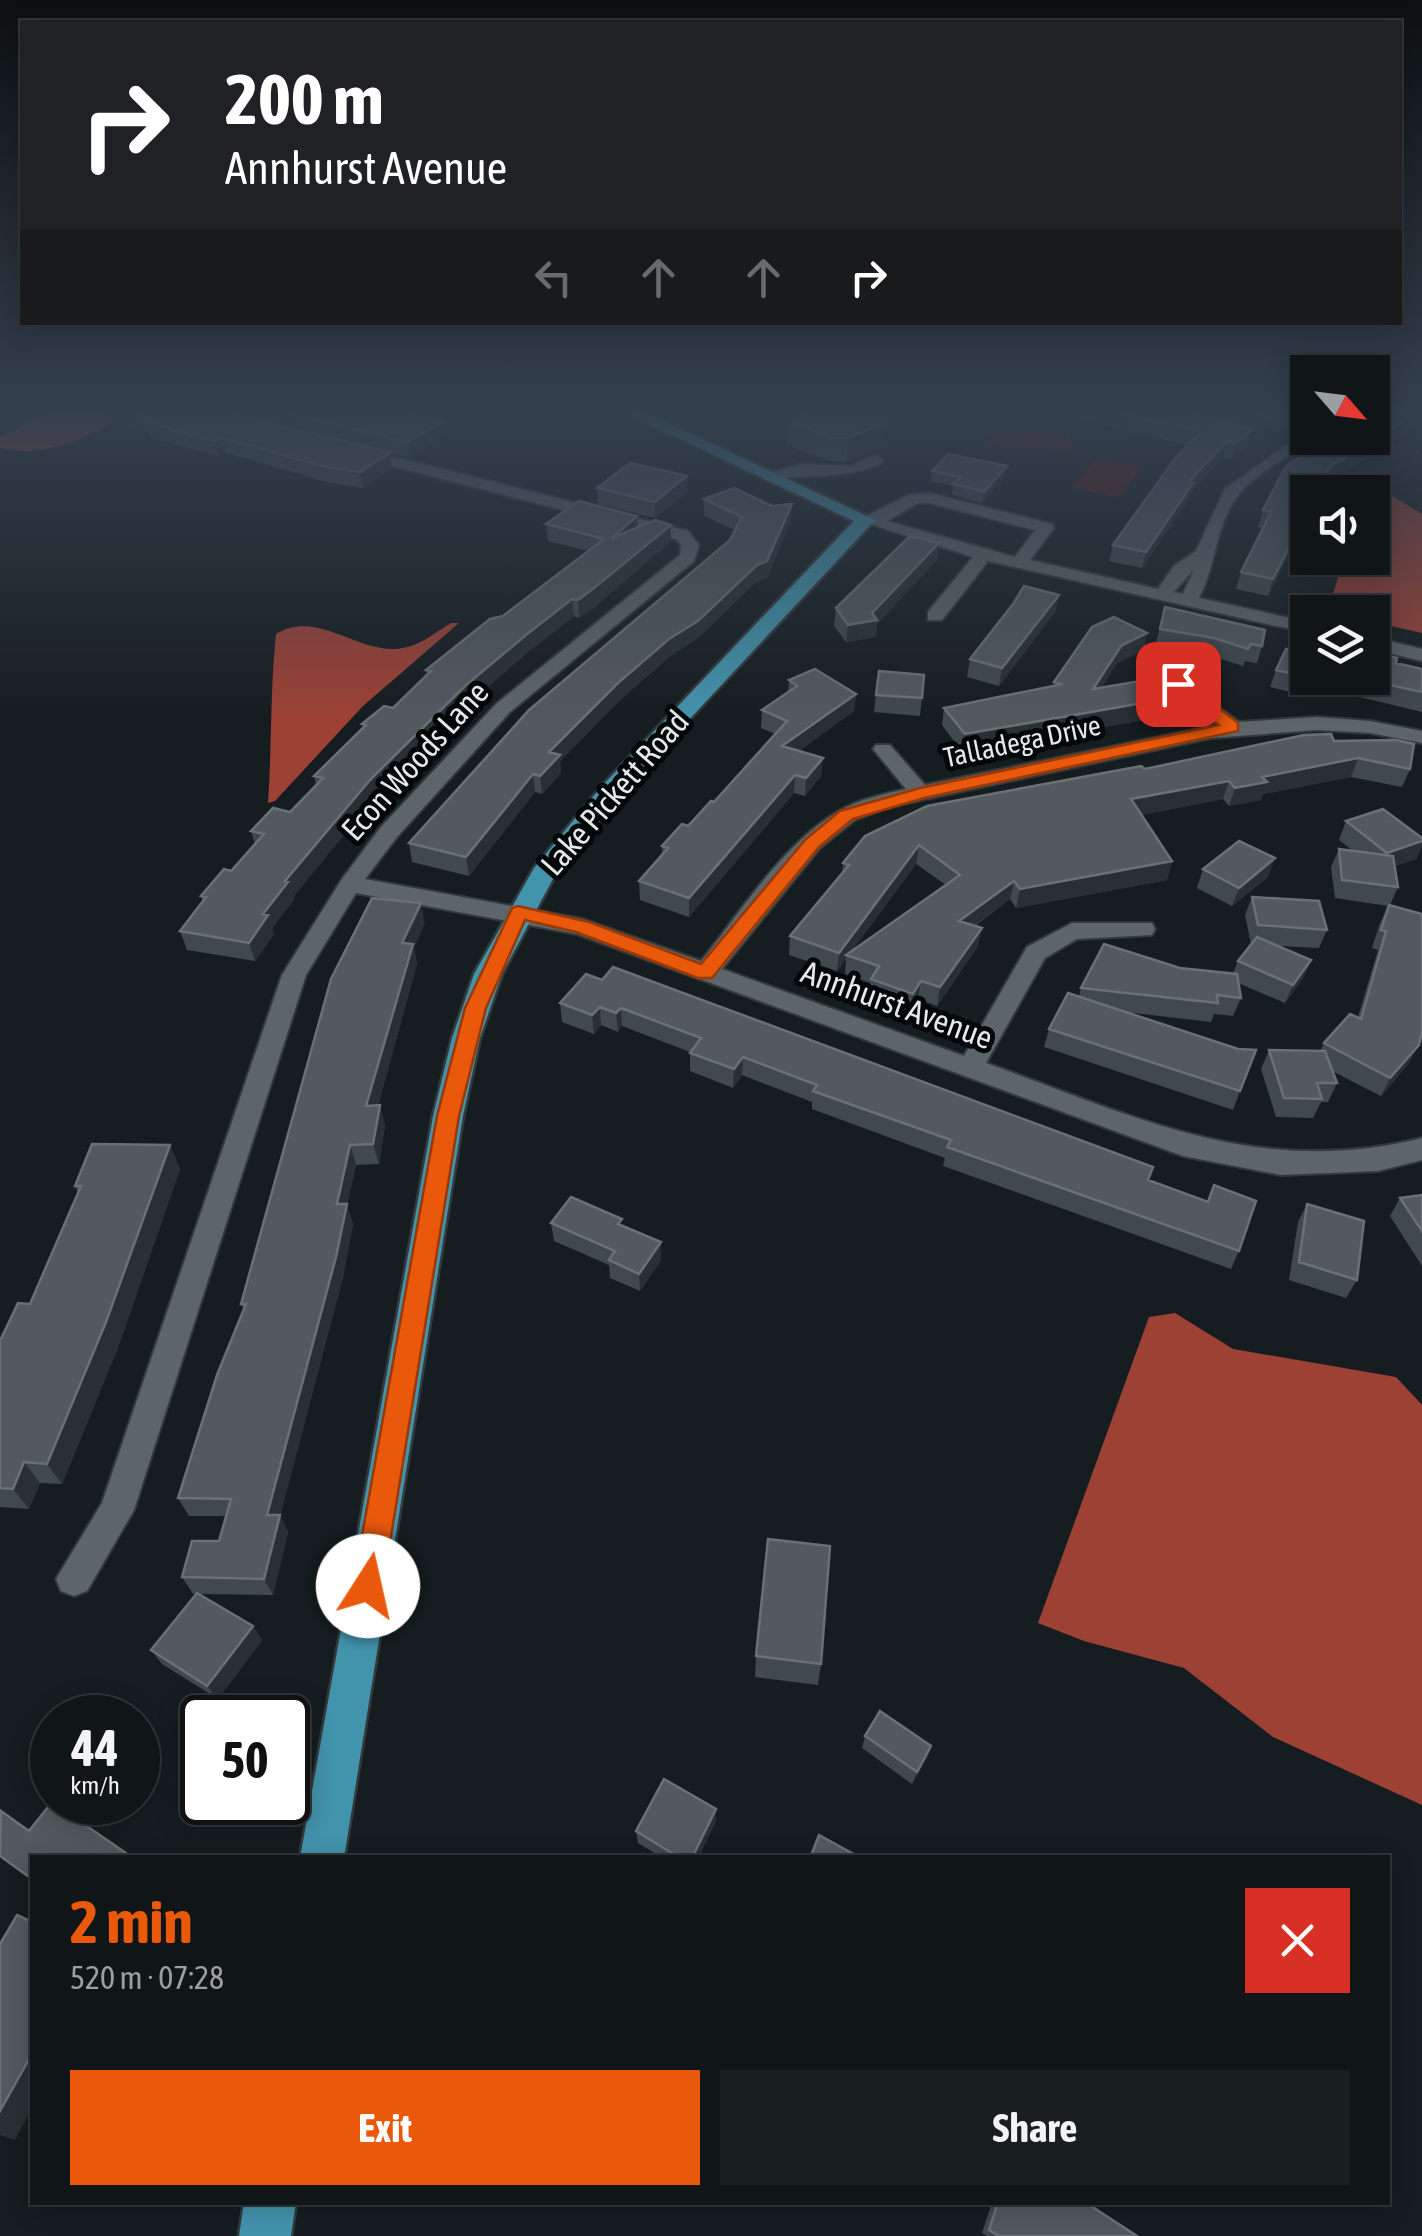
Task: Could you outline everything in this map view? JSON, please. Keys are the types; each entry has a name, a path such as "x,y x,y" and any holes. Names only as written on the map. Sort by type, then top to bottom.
{"main road":[{"path":"847,511 869,521"},
{"name":"Lake Pickett Road","path":"323,1855 448,1116 476,1008 518,912 554,858 599,804 869,521"},
{"path":"265,2236 270,2205"}],"street":[{"name":"Econ Woods Lane","path":"74,1579 118,1510 294,975 350,884 389,832 504,708 688,557 690,545 682,535 591,511"},
{"path":"869,521 888,511"},
{"path":"981,511 1046,528 1020,563"},
{"path":"1188,601 1202,576 1204,554 1223,511"},
{"path":"869,521 984,555 1290,624"},
{"path":"1163,595 1180,570 1204,554"},
{"path":"935,616 984,555"},
{"path":"1390,648 1422,655"},
{"path":"1178,684 1232,727"},
{"name":"Talladega Drive","path":"705,973 824,834 846,815 920,793 1232,727 1334,722 1422,736"},
{"path":"883,748 920,793"},
{"name":"Annhurst Avenue","path":"350,884 518,912 582,927 1183,1145 1281,1164 1378,1160 1422,1148"},
{"path":"970,1069 1036,953 1072,931 1143,929"}],"shaded area":[{"path":"1390,511 1422,514 1422,633 1390,626 1390,595 1333,595 1339,575 1390,575"},
{"path":"451,623 459,623 363,706 275,801 268,803 276,634 307,626 370,646 403,648"},
{"path":"1175,1313 1233,1349 1396,1377 1422,1405 1422,1805 1273,1737 1184,1668 1084,1641 1038,1623 1149,1317"}],"building":[{"path":"564,511 619,511 637,516 612,538 655,520 671,525 465,686 370,780 285,881 288,882 263,914 268,915 249,943 180,931 206,897 201,896 224,869 231,871 264,834 251,831 273,808 290,812 323,778 314,776 366,725 362,724 384,706 393,708 431,671 426,670 490,619 503,616 604,539 546,524"},
{"path":"730,511 789,511 767,561 757,565 698,621 669,639 618,683 549,752 560,755 540,776 533,774 466,857 409,843 529,710 730,540 742,517"},
{"path":"1137,511 1174,511 1146,552 1113,545"},
{"path":"1268,511 1290,511 1290,545 1273,579 1241,572"},
{"path":"910,536 939,543 872,613 877,620 848,625 836,608"},
{"path":"1024,586 1059,595 1002,668 970,659 1013,604"},
{"path":"1165,607 1265,630 1262,646 1251,644 1248,649 1214,638 1160,629"},
{"path":"1114,617 1147,633 1121,646 1093,689 1140,681 1160,700 965,734 944,708 1063,684 1054,682 1092,627"},
{"path":"1286,649 1290,650 1290,673 1276,670"},
{"path":"1390,657 1397,658 1396,663 1422,669 1422,692 1390,685"},
{"path":"815,669 856,694 782,746 823,758 806,778 795,775 689,898 639,881 668,848 662,846 682,824 688,826 714,802 787,721 762,710 797,686 789,680"},
{"path":"879,671 924,675 922,698 876,695"},
{"path":"1331,734 1334,741 1396,740 1414,744 1410,769 1358,758 1262,777 1267,782 1235,788 1229,781 1131,799 1172,861 1020,889 1014,881 959,921 982,928 940,987 921,981 913,994 871,979 879,966 846,955 960,875 919,845 839,953 790,936 849,865 843,863 865,836 927,806 1141,766 1145,769 1304,735"},
{"path":"1383,809 1422,841 1387,853 1346,821"},
{"path":"1239,841 1275,858 1239,888 1203,869"},
{"path":"1339,849 1393,856 1398,887 1342,880"},
{"path":"1252,897 1319,901 1327,930 1258,925"},
{"path":"372,898 421,903 402,943 413,944 366,1106 380,1105 373,1144 350,1145 337,1204 347,1204 336,1257 267,1515 280,1515 264,1579 182,1577 192,1541 219,1541 231,1499 178,1498 217,1375 246,1304 241,1304 331,979"},
{"path":"1389,905 1422,914 1422,1032 1419,1045 1390,1078 1324,1043 1350,1014 1361,1019 1386,931 1381,930"},
{"path":"1257,937 1311,960 1293,985 1238,961"},
{"path":"1104,944 1180,968 1237,974 1241,998 1217,995 1218,1003 1081,988"},
{"path":"613,967 1153,1167 1148,1180 1208,1202 1214,1185 1256,1201 1239,1251 947,1147 951,1140 813,1091 817,1085 743,1057 734,1069 690,1053 701,1038 621,1008 616,1013 600,1007 592,1015 560,1003 586,974 602,980"},
{"path":"1068,993 1238,1049 1256,1050 1240,1091 1049,1029"},
{"path":"1269,1050 1325,1051 1337,1083 1317,1083 1322,1099 1284,1098"},
{"path":"92,1144 170,1145 106,1322 47,1464 24,1462 13,1489 0,1488 0,1341 18,1303 30,1304 81,1186 75,1186"},
{"path":"1422,1195 1422,1231 1400,1198"},
{"path":"571,1197 622,1219 618,1224 661,1242 639,1274 609,1260 615,1251 551,1223"},
{"path":"1307,1204 1364,1221 1357,1280 1299,1262"},
{"path":"768,1539 830,1546 821,1664 756,1656"},
{"path":"197,1593 253,1626 207,1686 151,1650"},
{"path":"880,1711 931,1746 917,1772 865,1736"},
{"path":"664,1779 716,1809 693,1855 675,1855 636,1831"},
{"path":"1,1811 29,1831 34,1825 85,1825 126,1853 30,1855 30,1878 0,1856"},
{"path":"819,1835 856,1855 811,1855"},
{"path":"17,1915 30,1921 30,2058 0,2111 0,1944"},
{"path":"997,2205 1090,2205 1137,2236 999,2236 989,2230"}],"route":[{"path":"368,1586 448,1116 476,1008 518,912 582,927 705,973 812,843 846,815 920,793 1232,727 1178,684"}]}
